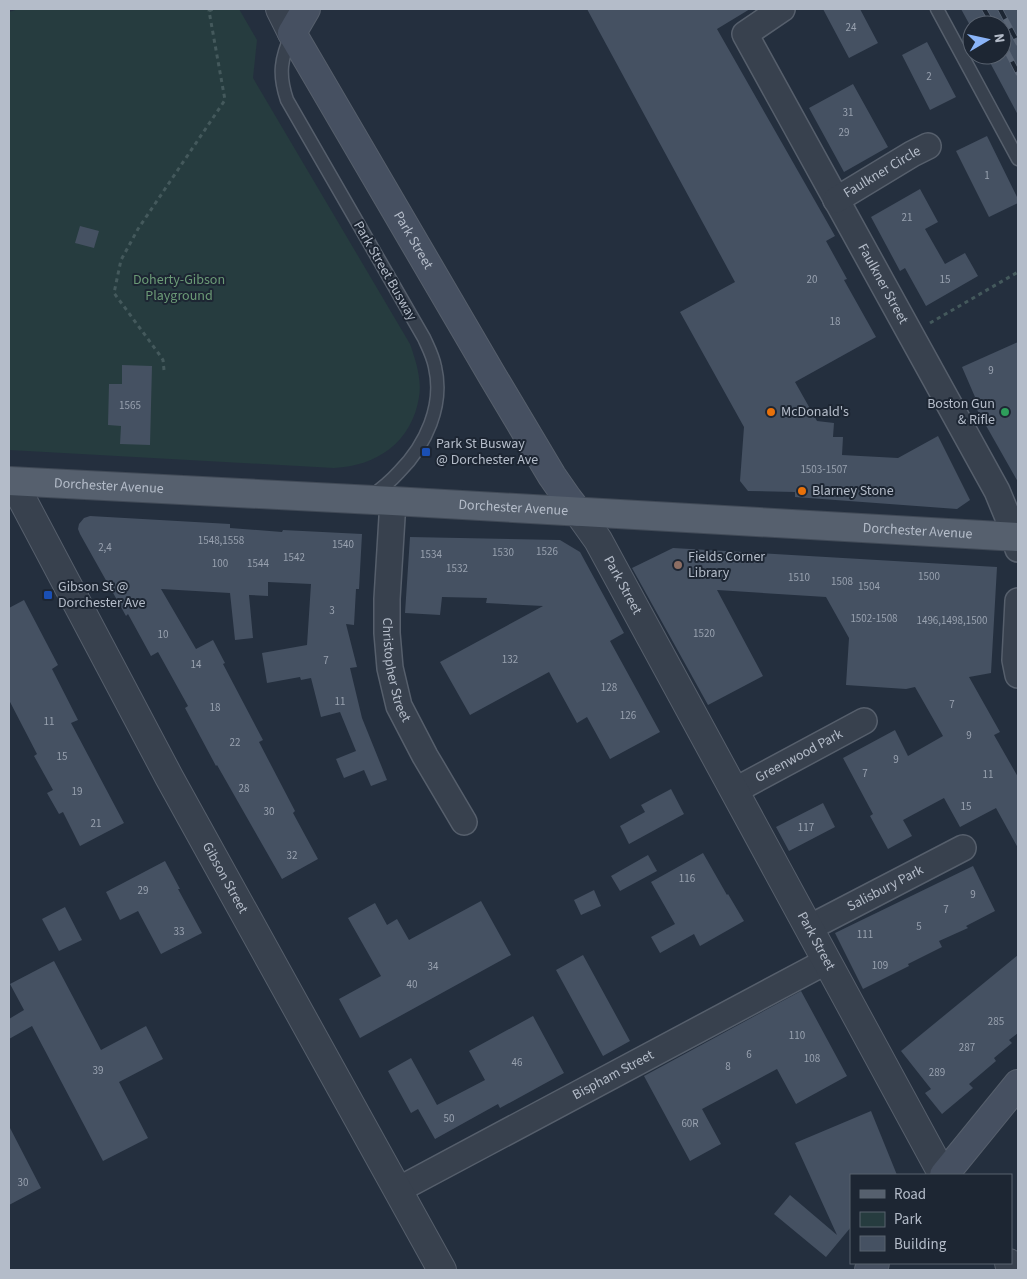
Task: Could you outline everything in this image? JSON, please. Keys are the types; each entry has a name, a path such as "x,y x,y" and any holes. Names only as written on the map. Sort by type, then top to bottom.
{"main road":[{"path":"292,33 306,9"},
{"name":"Park Street","path":"292,33 552,476 578,512"},
{"name":"Dorchester Avenue","path":"11,482 380,500 1017,541"},
{"path":"945,1174 1018,1084"}],"street":[{"name":"Park Street","path":"280,9 292,33"},
{"name":"Faulkner Street","path":"782,9 745,34 997,491 1017,541"},
{"name":"Faulkner Circle","path":"836,200 928,146"},
{"name":"Gibson Street","path":"11,482 169,777 442,1270"},
{"name":"Christopher Street","path":"380,500 390,668 399,706 425,756 464,822"},
{"name":"Park Street","path":"578,512 598,540 943,1174"},
{"path":"1018,601 1015,660 1018,675"},
{"name":"Greenwood Park","path":"734,791 864,721"},
{"name":"Salisbury Park","path":"809,928 963,848"},
{"name":"Bispham Street","path":"398,1190 827,961"}],"lane":[{"path":"937,9 1018,159"},
{"name":"Park Street Busway","path":"292,33 281,66 282,84 287,100 424,338 437,374 437,397 432,421 422,443 380,500"}],"path":[{"path":"164,370 160,354 114,293 121,260 138,229 225,100 209,11 212,9"},
{"path":"910,334 1018,272"}],"green space":[{"name":"Doherty-Gibson Playground","path":"19,9 239,9 257,40 253,78 410,344 419,377 419,397 409,427 390,449 378,457 364,462 334,468 9,450 9,12"}],"building":[{"path":"587,9 750,9 717,29 835,236 826,241 847,279 844,280 876,337 795,382 817,421 834,423 833,437 843,437 842,455 898,458 938,436 970,500 957,509 795,497 795,492 748,491 740,481 744,427 680,312 735,282"},
{"path":"823,9 860,9 878,43 849,58"},
{"path":"961,9 1018,9 1018,115 991,65 1012,65 1012,15 964,15"},
{"path":"927,42 956,97 930,110 902,55"},
{"path":"853,84 888,147 844,172 809,108"},
{"path":"987,136 1018,199 1018,203 989,217 956,151"},
{"path":"920,189 938,222 925,229 945,264 965,253 978,276 926,306 905,268 900,271 871,217"},
{"path":"80,226 99,231 94,248 75,243"},
{"path":"1018,342 1018,482 971,399 975,397 962,367"},
{"path":"122,365 152,366 150,445 120,444 121,426 108,425 109,384 122,384"},
{"path":"90,516 230,524 230,528 282,532 283,530 362,534 359,589 356,589 354,625 346,624 357,667 350,668 362,718 387,780 371,786 364,770 344,778 336,759 356,751 340,712 321,717 311,678 301,680 300,677 267,683 262,653 307,645 311,584 268,582 268,596 249,595 253,638 235,640 230,593 161,589 196,649 213,640 225,663 223,664 263,740 259,742 295,811 293,813 318,859 282,879 216,766 185,708 188,706 158,652 151,656 80,534 79,524 84,518"},
{"path":"410,537 560,540 580,552 624,633 610,641 660,732 610,759 587,717 577,723 549,672 470,715 440,662 543,606 486,603 487,598 442,597 440,615 405,613"},
{"path":"673,548 997,567 991,673 969,677 1000,732 994,735 1018,777 1018,848 996,808 960,827 944,798 903,820 912,836 888,849 870,816 873,814 843,758 895,730 908,756 943,736 915,687 906,689 846,685 849,638 826,597 717,590 763,676 708,705 632,568"},
{"path":"24,600 58,665 52,669 78,720 71,723 124,823 80,846 63,812 59,814 47,793 53,790 34,756 37,754 9,700 9,608"},
{"path":"671,789 684,814 629,844 620,826 645,812 641,805"},
{"path":"823,803 835,827 789,851 776,827"},
{"path":"703,853 744,921 700,946 694,934 660,953 651,937 675,924 651,882"},
{"path":"648,855 657,871 620,891 611,876"},
{"path":"165,861 202,933 161,954 138,911 120,920 106,892"},
{"path":"973,866 995,911 966,926 968,928 939,941 942,947 863,989 835,933"},
{"path":"594,890 601,906 581,915 574,900"},
{"path":"481,901 511,955 360,1038 339,999 381,976 348,918 375,903 387,925 397,919 409,940"},
{"path":"65,907 82,940 59,951 42,919"},
{"path":"583,955 630,1041 603,1056 556,970"},
{"path":"1018,955 1018,1033 1009,1040 1012,1043 994,1058 996,1061 969,1084 973,1088 942,1114 925,1093 931,1089 901,1051"},
{"path":"54,961 101,1050 146,1026 163,1059 119,1082 148,1138 103,1161 32,1026 9,1039 9,1019 24,1010 10,984"},
{"path":"801,991 847,1076 796,1104 777,1069 702,1109 721,1144 690,1161 644,1076"},
{"path":"533,1016 564,1073 500,1108 498,1104 435,1139 418,1109 411,1113 388,1071 411,1058 437,1105 485,1080 469,1051"},
{"path":"871,1111 897,1174 850,1174 850,1228 826,1257 774,1214 790,1195 837,1235 795,1143"},
{"path":"9,1126 41,1188 9,1205"}],"railway":[{"path":"984,9 987,15"},
{"path":"1000,9 1018,43"},
{"path":"1012,61 1018,73"}],"place":[{"name":"McDonald's","path":"771,412"},
{"name":"Boston Gun & Rifle","path":"1005,412"},
{"name":"Park St Busway @ Dorchester Ave","path":"426,452"},
{"name":"Blarney Stone","path":"802,491"},
{"name":"Fields Corner Library","path":"678,565"},
{"name":"Gibson St @ Dorchester Ave","path":"48,595"}]}
